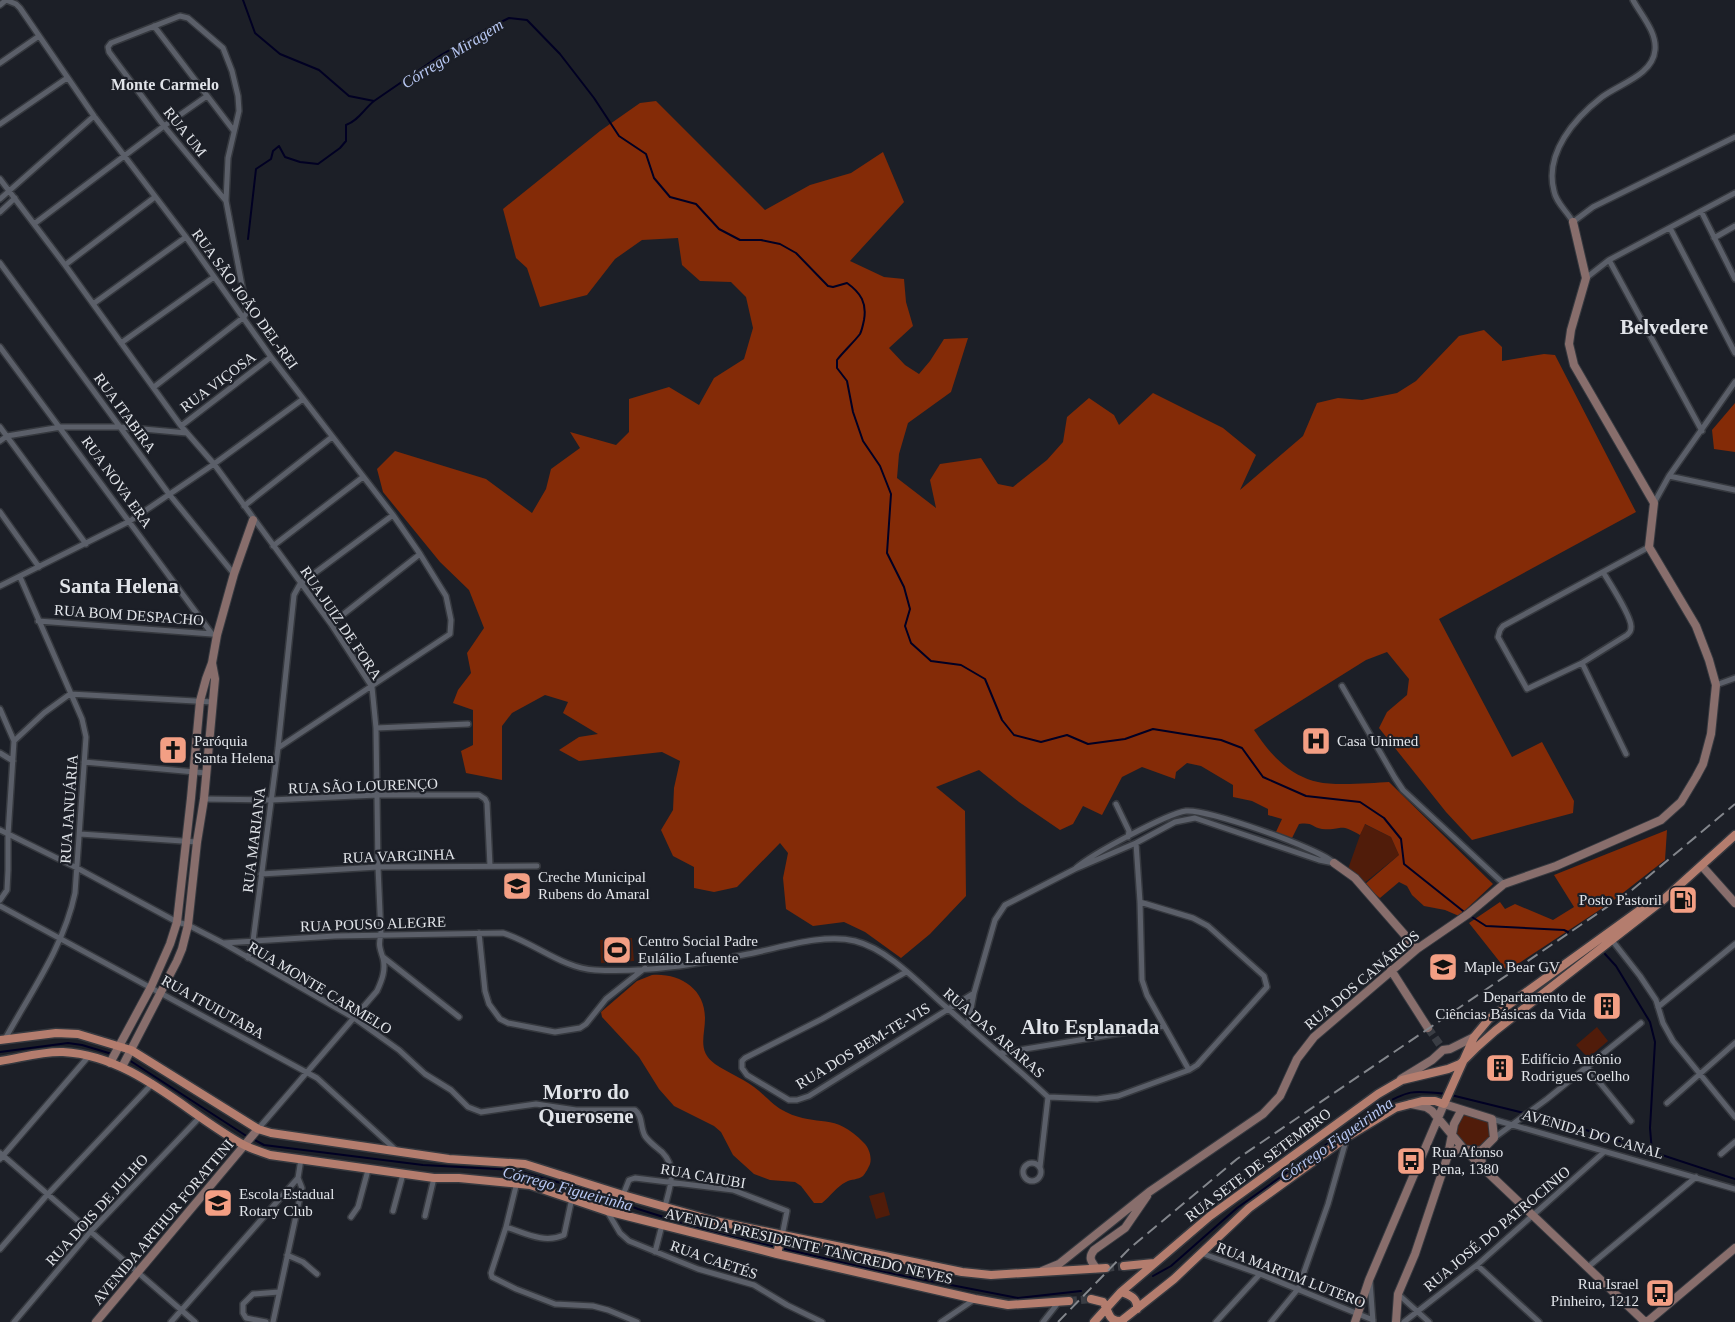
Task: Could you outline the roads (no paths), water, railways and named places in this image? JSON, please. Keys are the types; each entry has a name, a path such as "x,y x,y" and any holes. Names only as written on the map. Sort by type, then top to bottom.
{"main road":[{"path":"1460,1064 1477,1047 1663,900 1735,835"},
{"path":"1445,1102 1474,1036 1489,1019 1660,896 1670,892"},
{"path":"1524,994 1532,1003"},
{"name":"AVENIDA PRESIDENTE TANCREDO NEVES","path":"3,1039 56,1033 78,1034 120,1046 258,1129 292,1137 449,1159 525,1164 623,1196 715,1221 781,1237 962,1272 991,1275 1106,1268"},
{"name":"AVENIDA PRESIDENTE TANCREDO NEVES","path":"1,1062 62,1052 122,1067 153,1083 200,1117 270,1155 434,1178 517,1182 607,1211 777,1254 975,1299 1008,1305 1069,1300"},
{"name":"RUA SETE DE SETEMBRO","path":"1122,1321 1174,1279 1201,1253 1244,1201 1392,1084 1460,1064"},
{"name":"RUA SETE DE SETEMBRO","path":"1094,1322 1121,1292 1155,1263 1244,1201 1388,1112 1408,1104 1429,1101 1445,1102"},
{"path":"777,1254 781,1237"},
{"path":"1124,1266 1155,1263"},
{"path":"1121,1292 1133,1297 1137,1309"},
{"path":"1091,1299 1101,1300 1108,1316 1122,1321"}],"street":[{"path":"0,5 6,0"},
{"name":"RUA SÃO JOÃO DEL-REI","path":"6,0 16,4 20,9 94,116 186,237 271,357 393,515 446,596 451,620 450,634 372,687"},
{"path":"1633,0 1654,38 1654,54 1642,72 1602,97 1574,124 1557,152 1553,166 1554,191 1558,201 1573,222 1586,278 1571,330 1570,354 1574,365 1654,503"},
{"path":"154,387 244,317 247,306 226,201 228,158 234,131 238,111 238,96 228,56 217,41 188,18 180,16 154,26 234,131"},
{"name":"RUA UM","path":"154,26 111,43 108,47 109,52 164,126 226,201"},
{"path":"0,63 39,36"},
{"path":"0,124 68,78"},
{"path":"34,224 207,96"},
{"path":"0,199 94,116"},
{"path":"1573,222 1593,207 1735,137"},
{"name":"RUA JUIZ DE FORA","path":"0,179 181,426 214,464 331,624 372,687 376,728 381,935 379,941 384,975 377,991 258,1129"},
{"path":"1586,278 1609,260 1735,194"},
{"path":"65,266 155,197"},
{"path":"0,212 15,198"},
{"path":"1701,211 1735,279"},
{"path":"1714,238 1735,226"},
{"path":"1670,228 1735,353"},
{"path":"93,303 186,237"},
{"path":"1609,260 1702,431"},
{"name":"RUA ITABIRA","path":"0,263 169,494 234,574"},
{"path":"121,343 214,277"},
{"name":"RUA NOVA ERA","path":"0,347 214,634"},
{"name":"RUA VIÇOSA","path":"181,426 271,357"},
{"path":"1342,686 1403,790 1504,884 1556,866 1651,826 1672,812 1681,802 1703,764 1712,734 1716,685 1696,626 1649,547 1654,503 1669,476 1735,382"},
{"path":"0,586 130,521 214,464 303,399"},
{"path":"0,427 86,544"},
{"path":"0,441 7,436 61,427 121,427 187,433"},
{"path":"244,506 332,437"},
{"path":"1669,476 1735,490"},
{"path":"273,546 363,477"},
{"path":"0,512 39,567"},
{"path":"300,584 393,515"},
{"path":"110,1064 151,987 177,922 200,701 212,663 214,634 254,520"},
{"path":"1603,572 1628,616 1632,627 1627,635 1582,663 1527,689 1498,637 1503,626 1649,547"},
{"path":"331,624 420,554"},
{"name":"RUA JANUÁRIA","path":"3,1039 61,938 70,914 77,868 84,762 85,729 82,719 20,577"},
{"name":"RUA MARIANA","path":"248,958 253,941 278,748 292,606 294,595 300,584"},
{"name":"RUA BOM DESPACHO","path":"38,621 214,634"},
{"path":"122,1067 161,994 182,949 188,926 204,799 213,702 215,679 212,663"},
{"path":"1582,663 1626,754"},
{"path":"1716,685 1735,678"},
{"path":"278,748 372,687"},
{"path":"14,741 44,713 70,694 213,702"},
{"path":"0,709 14,741 7,890 0,900"},
{"path":"376,728 468,724"},
{"path":"0,753 13,761"},
{"path":"84,762 206,773"},
{"name":"RUA SÃO LOURENÇO","path":"204,799 271,800 377,795 479,795 487,803 490,866"},
{"path":"1116,804 1131,834"},
{"path":"1188,811 1189,818"},
{"path":"1075,869 1089,858 1131,834 1170,816 1188,811 1203,812 1323,854 1355,878 1417,949"},
{"path":"968,1025 974,993 999,912 1013,900 1075,869 1136,843 1175,822 1189,818 1201,820 1319,860 1334,862"},
{"name":"RUA MONTE CARMELO","path":"0,830 177,922 223,943 354,1018 399,1050 425,1074 452,1090 475,1111 536,1104 576,1110 632,1109 640,1114 641,1127 645,1136 666,1157 670,1165 671,1181"},
{"path":"80,834 197,842"},
{"path":"1136,843 1142,980 1147,995 1189,1070"},
{"name":"RUA VARGINHA","path":"261,874 378,867 537,866"},
{"path":"1702,866 1735,903"},
{"name":"RUA DOS CANÁRIOS","path":"1041,1272 1059,1264 1149,1192 1273,1105 1305,1047 1391,970 1468,914 1504,884"},
{"name":"RUA DAS ARARAS","path":"645,968 697,964 825,939 855,941 878,951 906,972 1001,1053 1048,1097 1109,1098 1189,1070 1205,1057 1267,987 1264,976 1208,926 1192,918 1140,902"},
{"name":"RUA ITUIUTABA","path":"0,906 317,1078 398,1152"},
{"path":"479,933 485,991 489,1004 500,1019 508,1023 555,1032 580,1028 606,999 645,968"},
{"name":"RUA POUSO ALEGRE","path":"223,943 381,935 503,933 589,970 645,968"},
{"path":"1611,939 1640,976 1658,1007 1663,1023 1673,1041 1735,1117"},
{"path":"1658,1007 1735,944"},
{"path":"383,957 459,1017"},
{"path":"1391,970 1428,1028"},
{"name":"RUA DOS BEM-TE-VIS","path":"906,972 746,1058 742,1061 742,1068 747,1075 789,1100 803,1098 948,1009"},
{"path":"948,1009 974,993"},
{"path":"1482,1167 1481,1151 1494,1138 1538,1107 1641,1023"},
{"path":"1001,1053 1164,1026"},
{"path":"1392,1084 1432,1060 1441,1047 1457,1046 1474,1036"},
{"path":"1667,1103 1735,1043"},
{"path":"88,1057 1,1155 195,1322"},
{"path":"1587,1067 1631,1121"},
{"path":"0,1249 47,1195 153,1083"},
{"path":"1040,1167 1048,1097"},
{"path":"1357,1318 1370,1280 1445,1102"},
{"name":"AVENIDA DO CANAL","path":"1445,1102 1461,1111 1735,1189"},
{"path":"1408,1104 1426,1107 1438,1117 1482,1167 1646,1322 1735,1248"},
{"path":"1395,1322 1398,1294 1448,1155 1454,1124 1461,1111"},
{"name":"RUA DOIS DE JULHO","path":"14,1322 91,1231 200,1117"},
{"path":"1492,1119 1494,1138"},
{"name":"AVENIDA ARTHUR FORATTINI","path":"96,1322 258,1129"},
{"path":"1271,1322 1298,1289 1328,1204 1347,1137"},
{"path":"1721,1154 1735,1142"},
{"path":"1448,1155 1456,1149 1463,1148 1481,1151"},
{"name":"RUA JOSÉ DO PATROCINIO","path":"1404,1322 1476,1265 1604,1152"},
{"path":"171,1322 298,1178 302,1159"},
{"path":"351,1217 358,1207 368,1170"},
{"path":"393,1211 403,1174"},
{"path":"1588,1267 1696,1177"},
{"path":"273,1322 302,1188 298,1178"},
{"path":"425,1216 434,1178"},
{"name":"RUA CAIUBI","path":"623,1196 632,1178 733,1190 787,1210 781,1237"},
{"path":"665,1206 671,1181"},
{"path":"517,1182 491,1274 493,1278 555,1304 593,1306 637,1322"},
{"path":"1096,1268 1090,1261 1090,1255 1098,1246 1125,1228 1149,1192"},
{"path":"506,1227 542,1239 564,1235 572,1198"},
{"name":"RUA CAETÉS","path":"607,1211 624,1238 719,1276 754,1285 822,1322"},
{"path":"655,1252 662,1225"},
{"name":"RUA MARTIM LUTERO","path":"1201,1253 1298,1289 1357,1318 1373,1321"},
{"path":"287,1255 303,1262 317,1274"},
{"path":"1476,1265 1539,1322"},
{"path":"1216,1322 1260,1274"},
{"path":"1370,1280 1373,1321"},
{"path":"266,1322 246,1318 243,1313 243,1304 253,1294 279,1292"},
{"path":"1398,1294 1429,1322"},
{"path":"941,1322 975,1299"},
{"path":"1043,1322 1059,1301"}],"waterway":[{"name":"Córrego Miragem","path":"243,0 255,33 280,54 319,70 349,96 374,101 441,55 481,32 509,18 527,20 560,54 594,98 619,136 646,154 654,178 670,197 696,204 719,229 740,240 761,240 780,244 796,253 828,286 847,283 864,303 864,320 860,334 837,360 837,368 847,381 853,412 863,441 880,466 891,494 887,553 904,587 910,609 905,626 911,643 931,661 961,665 985,679 1002,720 1014,735 1041,742 1067,735 1088,744 1125,739 1153,729 1221,740 1242,748 1263,777 1306,796 1360,802 1384,818 1401,839 1404,864 1463,911"},
{"path":"248,239 256,169 271,159 273,151 279,146 285,157 318,164 340,148 346,141 346,125 358,118 374,101"},
{"name":"Córrego Miragem","path":"1472,917 1486,926 1568,932"},
{"name":"Córrego Miragem","path":"1605,954 1616,966 1650,1022 1655,1042 1650,1128 1652,1152"},
{"name":"Córrego Figueirinha","path":"0,1052 68,1043 112,1054"},
{"name":"Córrego Figueirinha","path":"129,1060 248,1137"},
{"name":"Córrego Figueirinha","path":"1153,1276 1171,1266 1237,1208 1379,1107 1404,1094 1425,1092 1446,1094"},
{"name":"Córrego Figueirinha","path":"1451,1095 1524,1113"},
{"name":"Córrego Figueirinha","path":"1530,1115 1577,1127 1735,1179"},
{"name":"Córrego Figueirinha","path":"253,1139 264,1145 423,1165 513,1170 594,1192 638,1209 711,1232 776,1247"},
{"name":"Córrego Figueirinha","path":"781,1248 874,1270 1018,1298 1081,1291"}],"tunnel":[{"path":"1428,1028 1440,1045"},
{"path":"1106,1268 1124,1266"},
{"path":"1069,1301 1091,1299"}],"railway":[{"path":"1058,1322 1130,1248 1237,1159 1632,890 1735,804"}],"place":[{"name":"Casa Unimed","path":"1316,741"},
{"name":"Paróquia Santa Helena","path":"173,750"},
{"name":"Creche Municipal Rubens do Amaral","path":"517,886"},
{"name":"Posto Pastoril","path":"1683,900"},
{"name":"Centro Social Padre Eulálio Lafuente","path":"617,950"},
{"name":"Maple Bear GV","path":"1443,967"},
{"name":"Departamento de Ciências Básicas da Vida","path":"1607,1006"},
{"name":"Edifício Antônio Rodrigues Coelho","path":"1500,1068"},
{"name":"Rua Afonso Pena, 1380","path":"1411,1161"},
{"name":"Escola Estadual Rotary Club","path":"218,1203"},
{"name":"Rua Israel Pinheiro, 1212","path":"1660,1293"}],"district":[{"name":"Monte Carmelo","path":"165,84"},
{"name":"Belvedere","path":"1664,327"},
{"name":"Santa Helena","path":"119,586"},
{"name":"Alto Esplanada","path":"1090,1027"},
{"name":"Morro do Querosene","path":"586,1104"}]}
